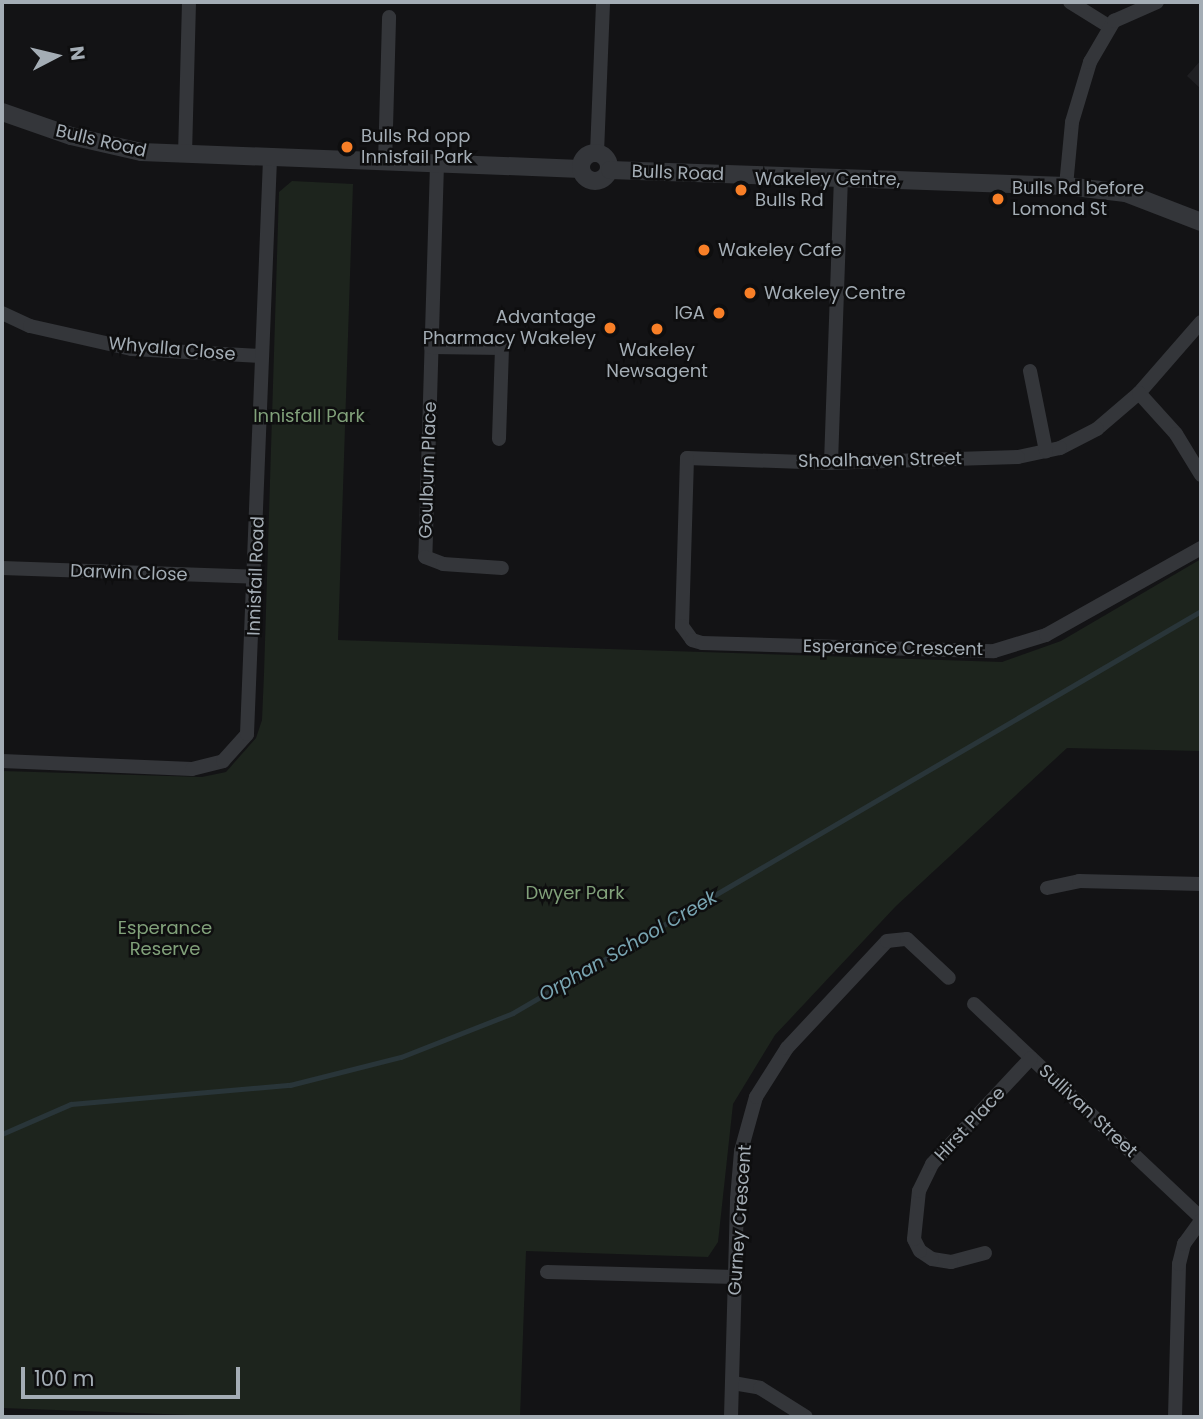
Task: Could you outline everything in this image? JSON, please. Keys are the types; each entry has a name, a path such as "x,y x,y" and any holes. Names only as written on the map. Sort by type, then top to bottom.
{"street":[{"path":"185,155 189,2"},
{"path":"597,153 603,2"},
{"path":"1070,2 1110,27"},
{"path":"1066,186 1075,106 1090,62 1110,27 1120,17 1157,2"},
{"path":"385,163 389,17"},
{"name":"Bulls Road","path":"2,112 105,145 185,155 581,169"},
{"path":"597,153 606,157 610,170 605,178 592,182 581,169 585,157 597,153"},
{"name":"Innisfail Road","path":"2,761 192,769 214,766 232,755 251,721 270,159"},
{"name":"Goulburn Place","path":"437,164 425,557 443,564 502,568"},
{"name":"Bulls Road","path":"610,170 1066,186 1126,193 1201,222"},
{"path":"831,463 841,178"},
{"name":"Whyalla Close","path":"2,313 30,326 132,349 262,356"},
{"name":"Shoalhaven Street","path":"687,635 681,618 687,458 831,463 1018,457 1046,451 1097,429 1139,393 1201,322"},
{"path":"431,347 502,348 499,439"},
{"path":"1030,371 1046,451"},
{"path":"1139,393 1176,433 1201,475"},
{"name":"Esperance Crescent","path":"687,635 702,643 994,651 1046,635 1201,548"},
{"name":"Darwin Close","path":"2,568 256,578"},
{"path":"1047,888 1079,881 1201,884"},
{"name":"Gurney Crescent","path":"732,1417 741,1151 756,1097 787,1048 894,938 908,939 949,978"},
{"name":"Sullivan Street","path":"974,1004 1201,1219"},
{"name":"Hirst Place","path":"985,1253 951,1262 932,1259 920,1251 914,1238 919,1191 932,1164 1031,1058"},
{"path":"1175,1417 1179,1264 1184,1244 1201,1219"},
{"path":"547,1272 735,1276"},
{"path":"733,1383 760,1388 806,1417"}],"shaded area":[{"path":"1201,60 1201,89 1187,76"}],"green space":[{"name":"Dwyer Park","path":"292,181 353,184 338,640 1002,662 1061,641 1201,559 1201,751 1067,748 896,906 775,1035 733,1104 718,1242 708,1257 526,1251 520,1417 243,1417 2,1408 2,771 202,777 226,772 256,738 262,720 264,674 279,192"}],"waterway":[{"name":"Orphan School Creek","path":"2,1134 71,1104 290,1085 401,1057 513,1013 1201,611"}],"place":[{"name":"Bulls Rd opp Innisfail Park","path":"347,147"},
{"name":"Wakeley Centre, Bulls Rd","path":"741,190"},
{"name":"Bulls Rd before Lomond St","path":"998,199"},
{"name":"Wakeley Cafe","path":"704,250"},
{"name":"Wakeley Centre","path":"750,293"},
{"name":"IGA","path":"719,313"},
{"name":"Advantage Pharmacy Wakeley","path":"610,328"},
{"name":"Wakeley Newsagent","path":"657,329"}],"park label":[{"name":"Innisfall Park","path":"309,416"},
{"name":"Esperance Reserve","path":"165,939"}]}
